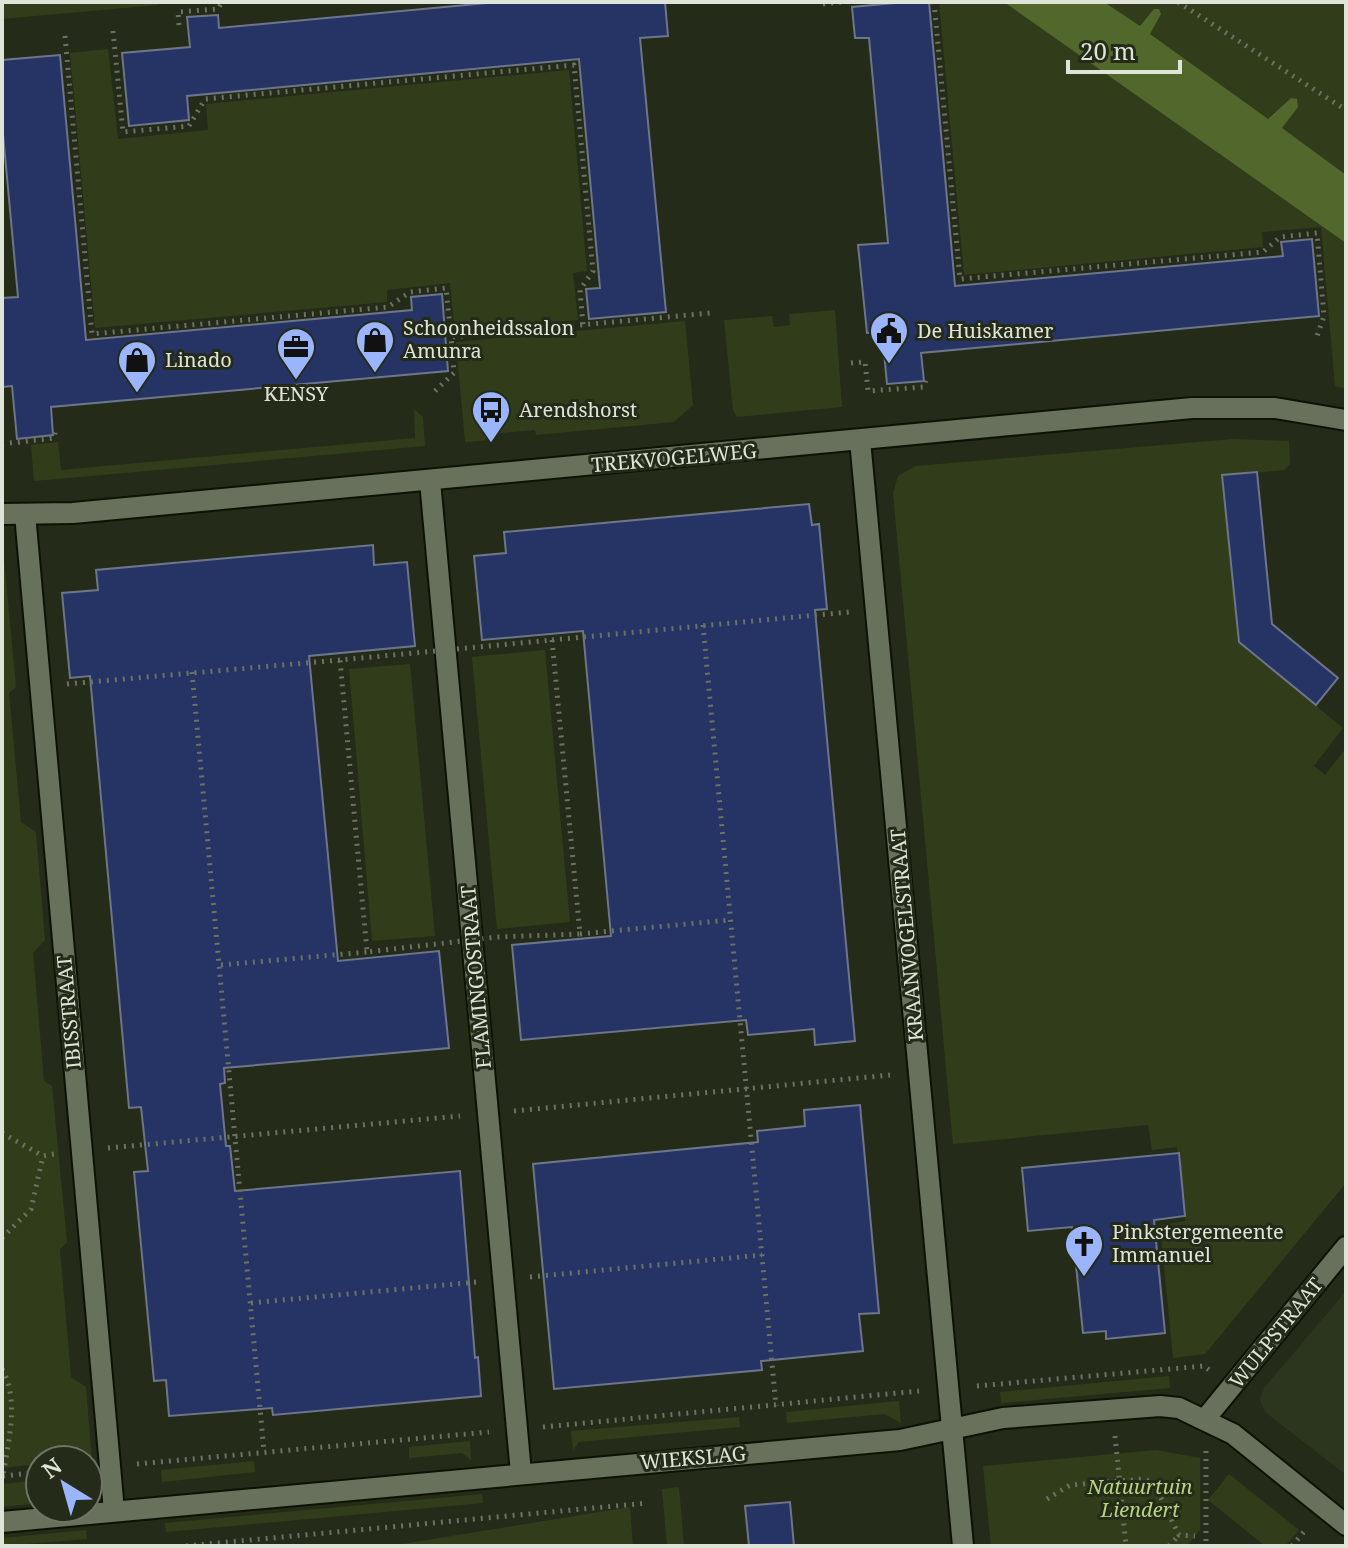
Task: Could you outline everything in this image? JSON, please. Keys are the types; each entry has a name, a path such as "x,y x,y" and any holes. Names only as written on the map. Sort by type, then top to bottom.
{"street":[{"name":"TREKVOGELWEG","path":"2,514 73,513 1192,408 1275,408 1346,420"},
{"name":"KRAANVOGELSTRAAT","path":"860,440 963,1546"},
{"name":"FLAMINGOSTRAAT","path":"430,481 521,1473"},
{"name":"IBISSTRAAT","path":"25,514 38,687 114,1511"},
{"name":"WULPSTRAAT","path":"1205,1419 1346,1247"},
{"name":"WIEKSLAG","path":"2,1522 900,1440 1003,1418 1160,1406 1179,1408 1205,1419 1246,1443 1346,1525"}],"path":[{"path":"179,25 178,12 218,9 222,2"},
{"path":"823,4 841,2"},
{"path":"934,2 960,279 1263,252 1280,237 1317,233 1324,316 1316,339"},
{"path":"1178,2 1346,110"},
{"path":"113,31 123,132 189,126 205,99 574,65 593,271 580,290 583,325"},
{"path":"65,36 92,334 388,307 410,292 446,288 454,373 435,391"},
{"path":"451,337 710,313"},
{"path":"851,363 865,362 868,391 924,387 927,375"},
{"path":"2,444 54,438 56,427"},
{"path":"38,687 877,609"},
{"path":"703,625 776,1406"},
{"path":"552,640 580,934"},
{"path":"340,660 367,952"},
{"path":"192,672 264,1452"},
{"path":"221,965 472,940 730,920"},
{"path":"2,1133 43,1156 82,1150"},
{"path":"2,1238 31,1209 43,1156"},
{"path":"109,1466 1204,1366 1231,1388"},
{"path":"2,1369 11,1385 3,1476 24,1474"},
{"path":"1111,1409 1123,1484 1126,1546"},
{"path":"1205,1419 1206,1546"},
{"path":"1047,1499 1070,1485 1123,1484 1145,1479 1154,1484 1179,1535"},
{"path":"186,1546 647,1503"},
{"path":"1179,1535 1195,1536"},
{"path":"1169,1546 1179,1535"}],"shaded area":[{"path":"1004,2 1104,2 1140,26 1154,9 1159,9 1161,14 1150,34 1268,119 1291,98 1297,99 1298,107 1282,128 1346,175 1346,243"},
{"path":"1346,1291 1346,1475 1265,1412 1260,1400 1264,1388"}],"green space":[{"path":"2,2 157,2 158,5 2,19"},
{"path":"939,2 1346,2 1346,389 1335,386 1321,227 1262,232 1263,247 964,275"},
{"path":"108,49 118,139 208,130 206,104 569,70 587,271 573,273 578,320 455,331 450,283 387,290 387,302 95,328 70,53"},
{"path":"835,310 842,407 737,417 733,410 724,320 772,316 774,327 790,325 789,314"},
{"path":"685,321 693,405 674,422 536,435 535,430 490,434 490,440 465,442 456,342"},
{"path":"414,409 423,417 425,446 34,481 31,445 58,442 61,470 415,438"},
{"path":"1233,439 1289,441 1290,464 1284,470 1222,476 1239,643 1343,728 1314,766 1325,775 1346,748 1346,1183 1205,1354 1173,1358 1160,1225 1185,1221 1177,1147 1152,1150 1148,1125 953,1144 893,493 898,476 916,466"},
{"path":"3,548 16,687 9,693 21,822 36,832 45,940 33,953 44,1081 52,1086 67,1242 60,1249 71,1377 86,1387 91,1444 24,1444 24,1466 2,1468"},
{"path":"545,650 570,922 497,929 472,657"},
{"path":"410,664 435,936 372,941 349,669"},
{"path":"1169,1376 1170,1388 1001,1403 1000,1392"},
{"path":"899,1401 901,1423 884,1414 787,1423 786,1412"},
{"path":"739,1417 740,1427 579,1442 573,1450 571,1431"},
{"path":"470,1441 471,1460 462,1453 409,1458 409,1447"},
{"name":"Natuurtuin Liendert","path":"1156,1450 1200,1458 1200,1530 1187,1546 991,1546 983,1466"},
{"path":"254,1461 255,1472 162,1482 161,1470"},
{"path":"1229,1474 1299,1530 1285,1546 1265,1546 1208,1500"},
{"path":"24,1482 24,1505 2,1507 2,1484"},
{"path":"679,1487 684,1546 667,1546 662,1489"},
{"path":"482,1494 483,1503 166,1532 165,1523"},
{"path":"630,1507 633,1546 390,1546"},
{"path":"86,1530 87,1539 2,1546 2,1538"}],"building":[{"path":"498,2 665,2 668,36 640,38 666,312 589,319 586,289 600,288 579,59 187,96 189,120 129,126 122,53 190,47 187,17 218,15 219,28"},
{"path":"929,2 955,286 1283,256 1281,242 1312,239 1319,316 921,353 924,381 887,384 882,332 867,333 858,245 888,243 869,38 855,38 852,7"},
{"path":"60,55 86,340 412,310 411,297 442,294 448,371 51,407 53,435 17,439 12,386 2,387 2,298 18,297 2,123 2,60"},
{"path":"1257,472 1272,624 1338,678 1316,705 1239,642 1222,475"},
{"path":"809,504 812,525 819,524 827,609 815,610 855,1041 815,1045 814,1029 748,1035 746,1020 521,1040 512,945 611,936 583,631 482,640 474,556 506,553 504,532"},
{"path":"373,545 374,565 407,562 415,646 309,656 338,961 439,951 449,1048 224,1068 225,1083 220,1084 226,1146 230,1146 235,1191 460,1171 475,1358 478,1357 481,1396 273,1415 272,1408 169,1416 166,1380 154,1381 134,1172 148,1171 141,1107 129,1108 90,676 70,678 62,593 98,590 96,570"},
{"path":"860,1105 879,1313 859,1314 863,1351 761,1361 762,1370 554,1389 533,1164 758,1142 757,1131 805,1126 804,1110"},
{"path":"1179,1153 1185,1216 1154,1220 1165,1333 1106,1339 1106,1331 1083,1333 1072,1227 1028,1231 1022,1168"},
{"path":"790,1502 794,1546 749,1546 745,1506"}],"place":[{"name":"De Huiskamer","path":"889,365"},
{"name":"Schoonheidssalon Amunra","path":"375,374"},
{"name":"KENSY","path":"296,381"},
{"name":"Linado","path":"137,394"},
{"name":"Arendshorst","path":"491,444"},
{"name":"Pinkstergemeente Immanuel","path":"1084,1278"}]}
